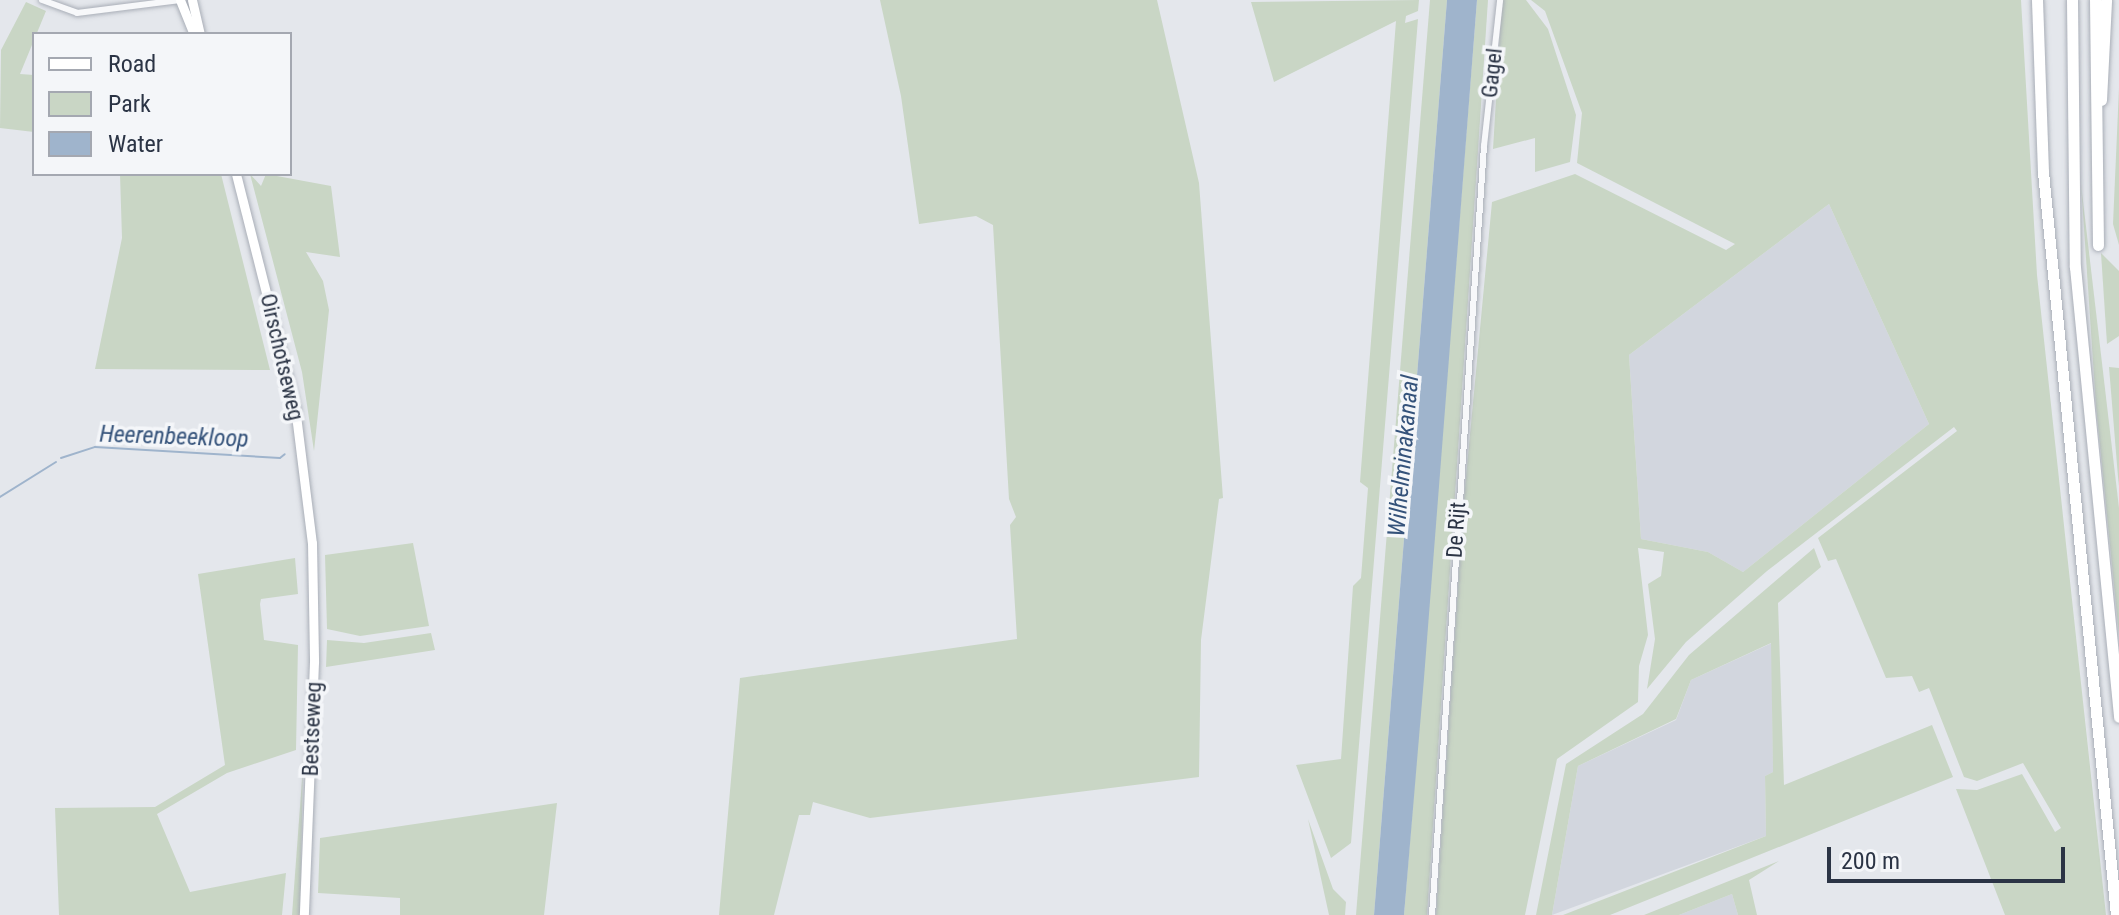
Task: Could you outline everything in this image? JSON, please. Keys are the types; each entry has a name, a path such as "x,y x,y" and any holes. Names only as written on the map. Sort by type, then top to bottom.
{"highway":[{"path":"2036,0 2043,172 2116,915"},
{"path":"2072,0 2075,267 2119,717"},
{"path":"2095,0 2098,245"},
{"path":"2097,156 2106,0"}],"main road":[{"path":"180,0 193,32"},
{"path":"192,0 200,32"},
{"name":"Oirschotseweg","path":"237,176 295,407 312,543"},
{"name":"Bestseweg","path":"304,915 314,662 312,543"}],"street":[{"path":"42,0 77,13 180,0"},
{"name":"Gagel","path":"1484,146 1500,0"},
{"name":"De Rijt","path":"1432,915 1484,146"}],"shaded area":[{"path":"1829,204 1929,424 1743,572 1708,552 1641,539 1629,355"},
{"path":"1772,643 1773,772 1765,776 1766,836 1552,915 1578,766 1676,720 1691,680"},
{"path":"1732,894 1738,915 1679,915"}],"green space":[{"path":"880,0 1157,0 1199,183 1223,498 1219,499 1201,640 1199,777 870,818 813,802 810,815 799,815 774,915 719,915 740,678 1017,639 1010,525 1016,517 1009,499 993,225 976,216 919,224 901,96"},
{"path":"1419,0 1418,11 1406,16 1405,23 1418,19 1351,843 1331,858 1296,765 1341,759 1353,586 1361,578 1368,488 1360,482 1396,21 1274,82 1251,2"},
{"path":"1430,0 1447,0 1374,915 1356,915"},
{"path":"1477,0 1488,0 1427,915 1404,915"},
{"path":"1502,0 1526,0 1548,29 1576,115 1570,162 1535,172 1535,138 1493,149"},
{"path":"1531,0 2021,0 2037,275 2106,915 2005,915 1956,789 1977,790 2022,774 2055,832 2061,828 2023,763 1977,781 1964,777 1929,688 1919,692 1912,676 1886,678 1836,559 1828,561 1818,538 1957,431 1954,427 1767,571 1686,642 1647,689 1655,639 1648,584 1661,576 1664,552 1638,548 1648,635 1639,666 1638,702 1557,759 1525,915 1436,915 1464,498 1492,202 1575,174 1726,250 1735,244 1577,163 1582,113 1545,11","holes":["1829,204 1929,424 1743,572 1708,552 1641,539 1629,355"]},
{"path":"26,2 46,11 37,32 32,32 32,45 20,74 32,75 32,132 0,128 1,50"},
{"path":"2119,88 2119,245 2113,224"},
{"path":"120,176 222,176 270,370 95,369 122,238"},
{"path":"251,176 261,186 265,176 277,176 331,186 340,257 306,252 323,281 329,310 314,451 302,372"},
{"path":"2081,184 2119,508 2119,635 2096,406"},
{"path":"2101,253 2119,271 2119,336 2107,344"},
{"path":"2109,367 2119,368 2119,486 2118,477"},
{"path":"413,543 429,626 360,636 327,629 325,555"},
{"path":"1814,548 1821,567 1778,603 1784,785 1932,725 1953,777 1610,915 1563,915 1766,836 1765,776 1773,772 1771,643 1691,680 1676,719 1578,766 1552,915 1536,915 1566,764 1643,714 1689,655"},
{"path":"295,558 298,594 261,599 260,604 264,640 298,645 296,750 227,773 157,814 190,892 286,873 282,915 59,915 55,808 155,807 225,765 198,574"},
{"path":"431,633 435,650 326,667 327,640 364,643"},
{"path":"303,766 300,915 292,915"},
{"path":"557,803 544,915 400,915 400,898 318,893 320,838"},
{"path":"1308,819 1333,889 1346,902 1345,915 1329,915"},
{"path":"1779,861 1749,880 1757,915 1738,915 1732,894 1679,915 1644,915"}],"water":[{"path":"1447,0 1477,0 1424,678 1404,915 1374,915"}],"waterway":[{"name":"Heerenbeekloop","path":"61,458 95,447 280,458 285,454"},
{"name":"Heerenbeekloop","path":"0,497 56,462"}],"water label":[{"name":"Wilhelminakanaal","path":"1404,456"}]}
